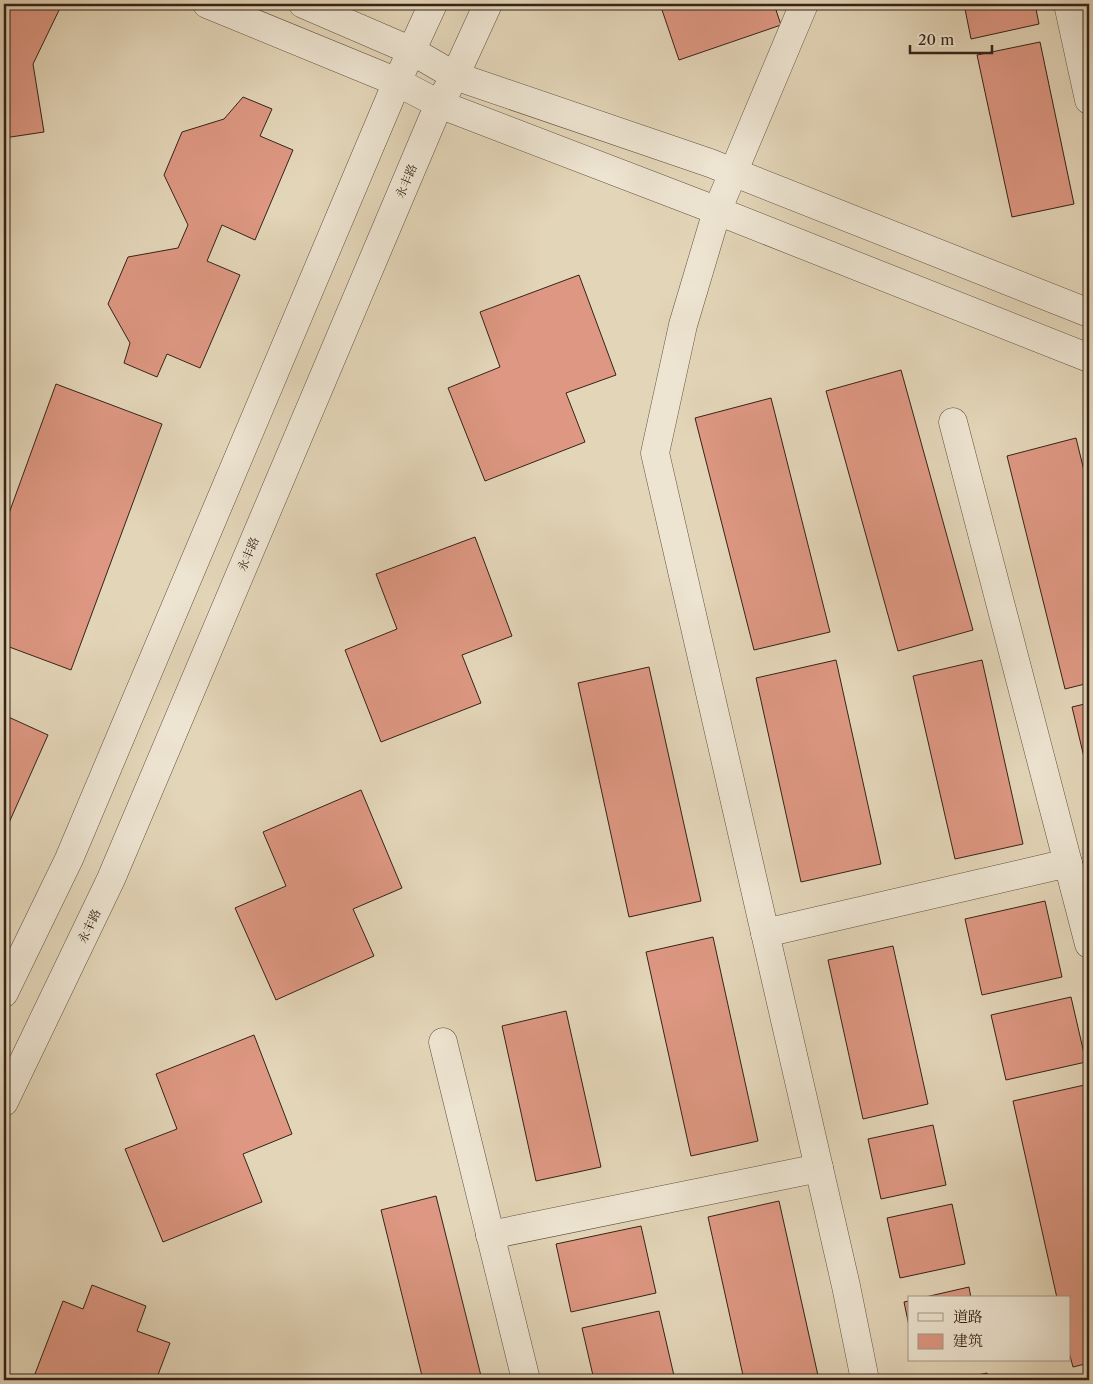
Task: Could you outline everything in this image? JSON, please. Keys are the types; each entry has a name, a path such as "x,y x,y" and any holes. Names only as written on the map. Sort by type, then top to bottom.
{"street":[{"path":"207,4 397,82 439,104 717,211 1089,358"},
{"path":"303,4 412,51 455,76 733,173 1089,313"},
{"path":"4,993 69,859 397,82 433,4"},
{"name":"永丰路","path":"4,1102 111,879 439,104 455,76 488,4"},
{"path":"804,4 717,211 683,325 655,453 846,1286 865,1380"},
{"path":"1068,4 1089,100"},
{"path":"952,422 1089,944"},
{"path":"765,933 1068,863"},
{"path":"443,1042 526,1380"},
{"path":"490,1234 819,1168"}],"building":[{"path":"4,4 62,4 33,64 44,132 4,138"},
{"path":"660,4 774,4 781,25 679,60"},
{"path":"964,4 1035,4 1039,24 971,39"},
{"path":"1040,42 1074,204 1012,217 977,55"},
{"path":"243,97 272,109 260,136 293,150 255,240 222,225 207,261 240,275 200,368 167,354 157,377 124,363 130,343 108,304 128,257 178,248 188,225 164,175 182,132 224,119"},
{"path":"579,275 616,375 566,393 585,442 485,481 448,388 500,367 480,312"},
{"path":"901,370 973,630 898,651 826,391"},
{"path":"56,384 162,424 71,670 4,645 4,527"},
{"path":"771,398 830,632 754,650 695,418"},
{"path":"1076,438 1089,491 1089,683 1065,689 1007,456"},
{"path":"475,537 512,636 462,655 481,703 381,742 345,650 397,629 376,574"},
{"path":"836,660 881,864 801,882 756,678"},
{"path":"982,660 1023,844 955,859 913,676"},
{"path":"649,667 701,901 629,917 578,683"},
{"path":"1089,703 1089,778 1072,707"},
{"path":"4,715 48,735 4,834"},
{"path":"361,790 402,888 353,909 374,956 276,1000 235,908 286,886 263,832"},
{"path":"1045,901 1062,977 982,995 965,919"},
{"path":"713,937 758,1141 691,1156 646,952"},
{"path":"893,946 928,1104 863,1119 828,960"},
{"path":"1071,997 1086,1062 1006,1080 991,1015"},
{"path":"566,1011 601,1167 536,1181 502,1026"},
{"path":"254,1035 292,1134 243,1154 262,1202 163,1242 125,1149 177,1129 156,1074"},
{"path":"1089,1084 1089,1363 1073,1367 1070,1356 1070,1296 1057,1296 1013,1101"},
{"path":"933,1125 946,1185 881,1199 868,1139"},
{"path":"436,1196 482,1380 423,1380 381,1210"},
{"path":"779,1201 819,1380 744,1380 708,1217"},
{"path":"952,1204 965,1264 900,1278 887,1218"},
{"path":"641,1226 656,1293 571,1312 556,1244"},
{"path":"92,1285 146,1306 137,1331 170,1343 156,1380 33,1379 63,1301 83,1309"},
{"path":"969,1287 971,1296 930,1296"},
{"path":"908,1301 908,1321 904,1302"},
{"path":"659,1311 675,1380 594,1380 582,1328"},
{"path":"987,1373 988,1380 955,1380"}]}
